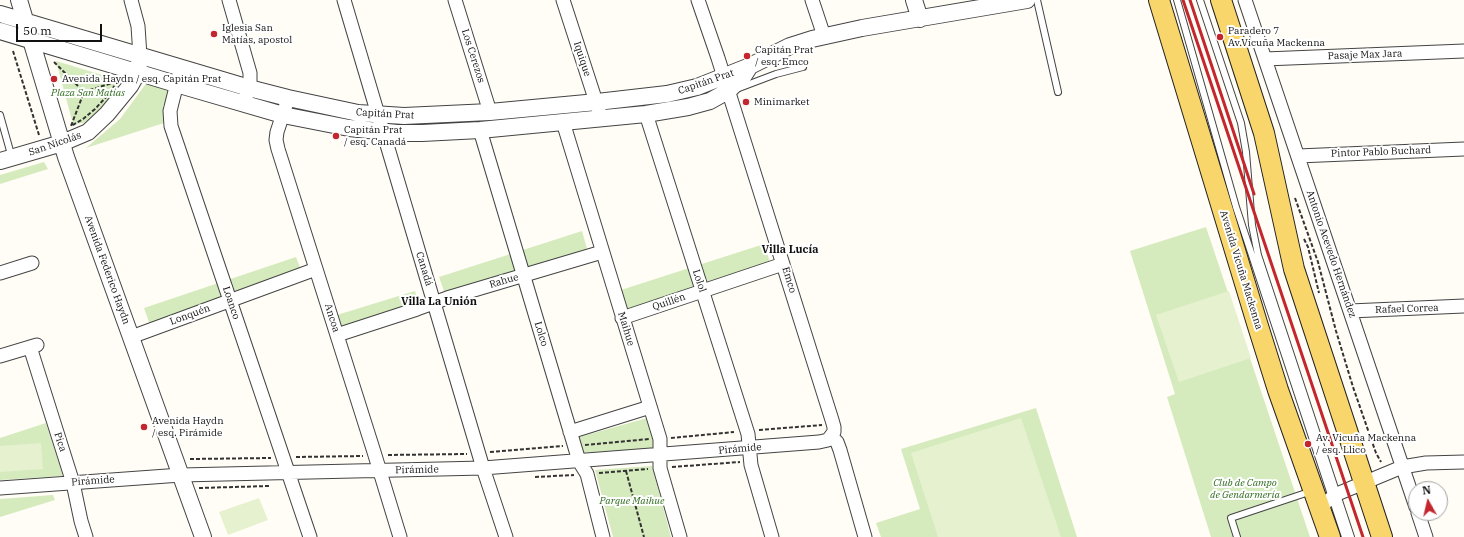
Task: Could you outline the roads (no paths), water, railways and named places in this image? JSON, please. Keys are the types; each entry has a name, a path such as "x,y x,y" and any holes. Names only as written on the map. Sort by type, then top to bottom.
{"main road":[{"name":"Avenida Vicuña Mackenna","path":"1159,0 1260,331 1313,491 1330,500 1330,537"},
{"path":"1221,0 1264,133 1294,269 1382,537"}],"street":[{"name":"Avenida Federico Haydn","path":"19,0 62,143 203,537"},
{"path":"131,0 138,26 140,56"},
{"path":"229,0 250,73 249,88 244,104"},
{"name":"Canadá","path":"344,0 478,453 506,537"},
{"name":"Los Cerezos","path":"455,0 490,112"},
{"name":"Iquique","path":"563,0 602,118"},
{"name":"Emco","path":"698,0 784,264 834,426 828,430"},
{"path":"812,0 824,36"},
{"path":"914,0 920,19"},
{"name":"Capitán Prat","path":"0,14 249,88 288,98 343,111 378,116 423,116 490,112 597,102 726,84 743,77 750,66 790,46 824,36 1027,0"},
{"name":"Antonio Acevedo Hernández","path":"1245,0 1408,484"},
{"name":"Capitán Prat","path":"0,31 283,115 343,127 383,132 422,133 480,130 646,114 700,104 718,98 726,84"},
{"name":"Pasaje Max Jara","path":"1265,59 1464,51"},
{"name":"San Nicolás","path":"6,160 62,143 88,132 97,124 130,86 138,72 140,56"},
{"name":"Loanco","path":"181,68 170,111 170,122 310,537"},
{"name":"Ancoa","path":"288,98 277,132 277,144 376,456 400,537"},
{"name":"Lolol","path":"646,114 747,431 751,465 772,537"},
{"name":"Maihue","path":"563,122 660,438 660,468 680,537"},
{"name":"Lolco","path":"480,130 579,461 587,474 603,537"},
{"name":"Pintor Pablo Buchard","path":"1298,156 1464,149"},
{"name":"Rahue","path":"337,334 602,252"},
{"path":"0,273 32,263"},
{"name":"Quillén","path":"622,318 784,264"},
{"name":"Lonquén","path":"131,337 316,269"},
{"name":"Rafael Correa","path":"1350,312 1464,306"},
{"name":"Pica","path":"0,356 34,346 73,483 86,537"},
{"path":"570,432 650,407"},
{"path":"828,430 837,442 840,450 864,537"},
{"name":"Pirámide","path":"0,488 181,475 483,468 824,442 828,430"},
{"path":"1330,500 1364,483 1402,467 1426,463 1464,462"},
{"path":"1421,521 1426,537"}],"lane":[{"path":"1037,0 1058,92"},
{"path":"1177,0 1236,207 1330,500 1345,537"},
{"path":"1200,0 1243,131 1252,225 1258,255 1330,500 1351,537"},
{"name":"Capitán Prat","path":"726,84 803,67"},
{"path":"0,115 6,160"},
{"path":"1237,537 1231,518 1313,491"}],"railway":[{"path":"1183,0 1363,537"},
{"path":"1190,0 1254,194"}],"place":[{"name":"Iglesia San Matías, apostol","path":"214,34"},
{"name":"Paradero 7 Av.Vicuña Mackenna","path":"1220,37"},
{"name":"Capitán Prat / esq. Emco","path":"747,56"},
{"name":"Avenida Haydn / esq. Capitán Prat","path":"54,79"},
{"name":"Minimarket","path":"746,102"},
{"name":"Capitán Prat / esq. Canadá","path":"336,136"},
{"name":"Avenida Haydn / esq. Pirámide","path":"144,427"},
{"name":"Av. Vicuña Mackenna / esq. Llico","path":"1308,444"}],"district":[{"name":"Villa Lucía","path":"790,250"},
{"name":"Villa La Unión","path":"439,302"}],"park label":[{"name":"Plaza San Matías","path":"88,93"},
{"name":"Club de Campo de Gendarmería","path":"1245,488"},
{"name":"Parque Maihue","path":"632,501"}]}
